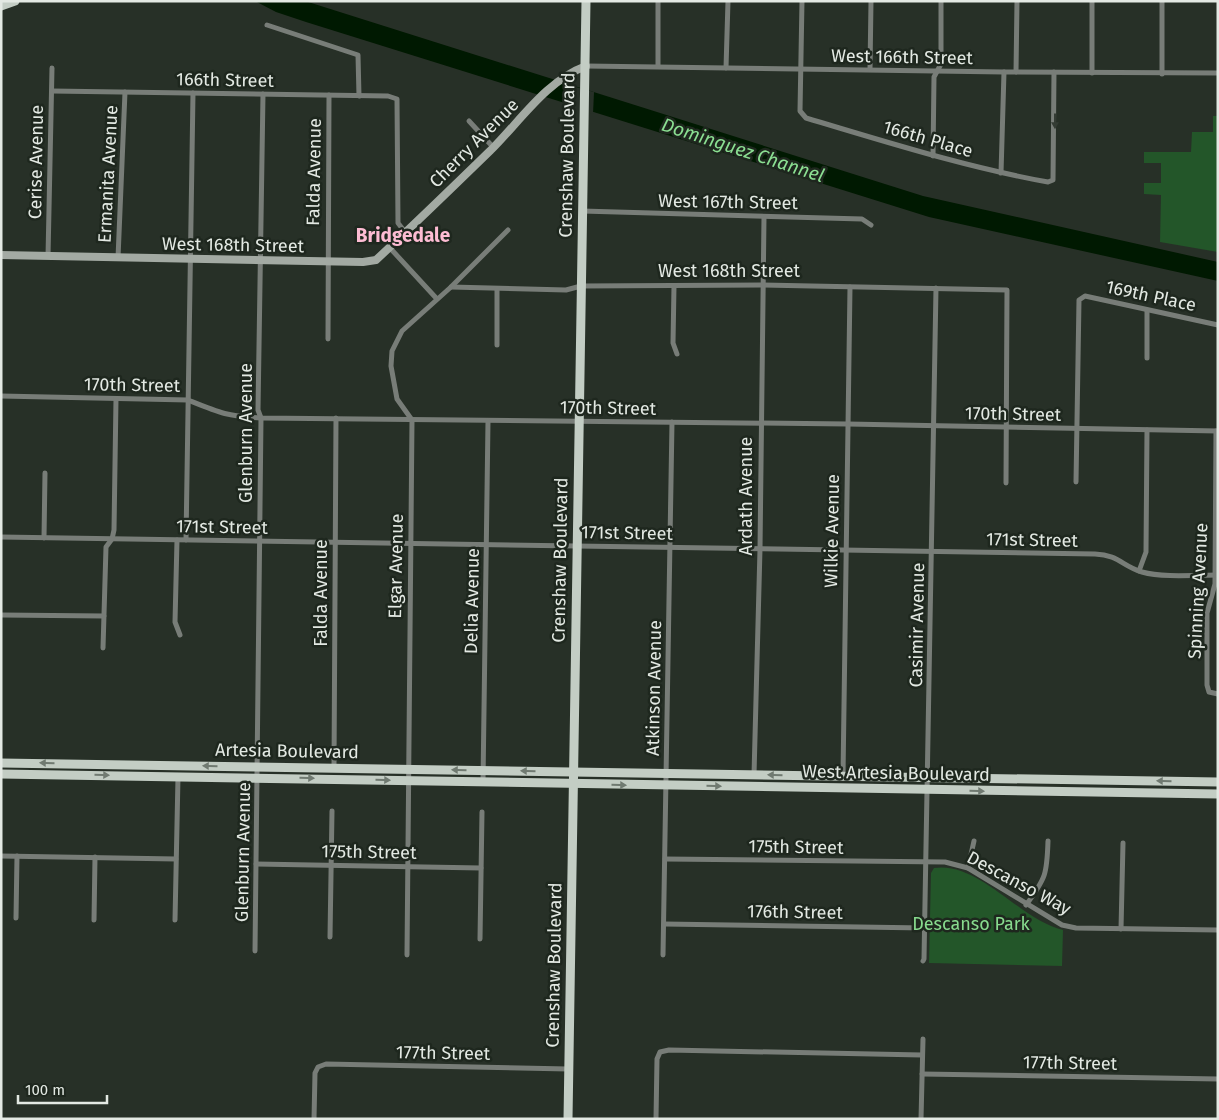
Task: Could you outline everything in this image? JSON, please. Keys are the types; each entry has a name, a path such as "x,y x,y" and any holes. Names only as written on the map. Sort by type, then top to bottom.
{"main road":[{"path":"1,6 15,1"},
{"name":"Crenshaw Boulevard","path":"568,1119 586,1"},
{"name":"Artesia Boulevard","path":"1,763 573,772"},
{"name":"West Artesia Boulevard","path":"573,772 1218,782"},
{"name":"Artesia Boulevard","path":"1,774 573,784"},
{"name":"West Artesia Boulevard","path":"573,784 1218,794"}],"street":[{"path":"658,1 658,66"},
{"path":"726,68 728,1"},
{"path":"801,69 802,1"},
{"path":"870,69 871,1"},
{"path":"933,156 936,71 941,64 941,1"},
{"path":"1016,72 1017,1"},
{"path":"1092,1 1092,73"},
{"path":"1162,1 1162,74"},
{"path":"267,25 358,55 359,96"},
{"name":"West 166th Street","path":"586,66 1162,74 1218,73"},
{"name":"Cherry Avenue","path":"390,248 493,147 540,97 574,70 586,66"},
{"name":"Cerise Avenue","path":"48,256 52,68"},
{"name":"166th Place","path":"801,69 800,111 806,118 933,156 1000,173 1048,182 1053,180 1054,72"},
{"path":"1000,173 1004,72"},
{"name":"166th Street","path":"52,91 388,96 397,99 398,223 405,232"},
{"name":"Ermanita Avenue","path":"118,258 125,92"},
{"path":"186,540 193,93"},
{"name":"Glenburn Avenue","path":"255,951 261,541 261,418 258,410 263,94"},
{"name":"Falda Avenue","path":"328,339 329,95"},
{"path":"469,122 493,147"},
{"name":"West 167th Street","path":"582,211 862,219 871,225"},
{"name":"Ardath Avenue","path":"754,775 760,549 760,424 764,217"},
{"path":"412,420 397,399 391,366 392,351 402,331 451,287 508,230"},
{"path":"390,248 437,299"},
{"name":"West 168th Street","path":"1,255 327,262 376,260 390,248"},
{"name":"West 168th Street","path":"451,287 566,290 581,286 763,285 1007,290 1006,427"},
{"path":"674,286 673,343 677,354"},
{"name":"Wilkie Avenue","path":"843,776 850,287"},
{"name":"Casimir Avenue","path":"923,962 928,790 936,288"},
{"path":"497,289 497,344"},
{"name":"169th Place","path":"1077,428 1079,300 1085,296 1218,325"},
{"path":"1147,310 1147,358"},
{"name":"170th Street","path":"1,396 188,400 216,413 231,417 261,418 848,424 1217,431"},
{"path":"104,648 106,547 112,539 114,530 116,399"},
{"name":"Falda Avenue","path":"334,768 336,418"},
{"name":"Elgar Avenue","path":"406,955 412,420"},
{"name":"Delia Avenue","path":"483,782 488,421"},
{"name":"Atkinson Avenue","path":"663,955 672,422"},
{"path":"1006,427 1006,483"},
{"path":"1076,482 1077,428"},
{"path":"1139,571 1146,552 1147,430"},
{"name":"Spinning Avenue","path":"1217,431 1217,575 1207,613 1207,685 1209,692 1218,694"},
{"path":"44,538 45,472"},
{"name":"171st Street","path":"1,537 932,551 1110,556 1139,571 1150,574 1217,575"},
{"path":"177,540 175,622 180,634"},
{"path":"1,615 104,616"},
{"path":"175,920 178,776"},
{"path":"330,937 332,811"},
{"path":"480,939 482,812"},
{"path":"968,868 974,841"},
{"path":"1026,905 1044,881 1047,871 1048,841"},
{"path":"1121,928 1123,843"},
{"path":"1,856 176,859"},
{"path":"16,918 17,856"},
{"path":"94,920 95,857"},
{"name":"175th Street","path":"665,859 926,862"},
{"name":"Descanso Way","path":"926,862 945,862 968,868 1026,905 1062,925 1076,928 1218,930"},
{"name":"175th Street","path":"256,864 481,868"},
{"name":"176th Street","path":"664,924 925,928"},
{"path":"921,1119 923,1039"},
{"path":"656,1119 657,1059 660,1052 669,1050 922,1055"},
{"name":"177th Street","path":"314,1119 315,1073 318,1067 326,1064 568,1069"},
{"name":"177th Street","path":"922,1074 1218,1079"}],"green space":[{"path":"1213,116 1218,116 1218,252 1160,242 1161,195 1144,194 1144,183 1161,183 1161,163 1144,163 1144,152 1191,152 1192,132 1213,132"},
{"name":"Descanso Park","path":"934,868 951,868 967,873 1031,915 1063,930 1062,966 929,963 931,873"}],"water":[{"name":"Dominguez Channel","path":"255,1 305,1 923,196 1218,262 1218,281 929,217 306,22 276,12"}],"pier":[{"path":"572,86 594,92 593,114 572,107"}],"district":[{"name":"Bridgedale","path":"403,235"}]}
